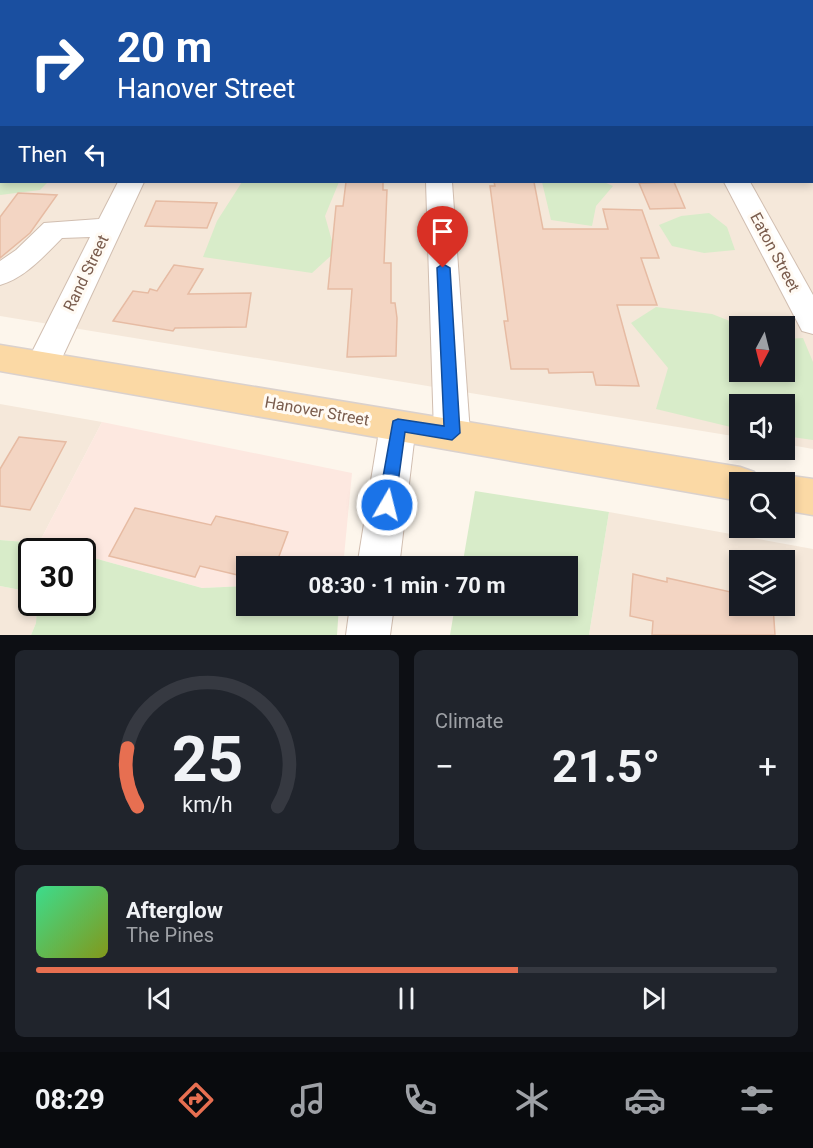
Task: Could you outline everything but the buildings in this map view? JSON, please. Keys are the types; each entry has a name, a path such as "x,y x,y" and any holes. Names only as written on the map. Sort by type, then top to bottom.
{"main road":[{"name":"Hanover Street","path":"1,360 43,364 729,482"},
{"path":"795,494 813,497"}],"street":[{"name":"Rand Street","path":"43,364 130,183"},
{"path":"439,183 452,433"},
{"name":"Eaton Street","path":"738,183 813,323"},
{"path":"0,275 26,257 54,229 108,228"},
{"path":"380,556 398,425"},
{"path":"368,635 371,616"}],"shaded area":[{"path":"0,183 813,183 813,449 795,446 795,394 729,394 729,435 0,316"},
{"path":"0,404 102,422 42,538 18,538 18,541 0,540"},
{"path":"102,422 352,473 344,556 236,556 236,586 202,588 96,559 96,538 42,538"},
{"path":"609,512 729,534 729,538 752,538 813,549 813,635 589,635"},
{"path":"0,586 18,589 18,616 36,616 31,635 0,635"}],"green space":[{"path":"0,183 47,183 40,190 0,195"},
{"path":"241,183 339,183 325,216 335,252 312,273 203,257 217,221"},
{"path":"542,183 606,183 613,186 596,206 592,226 551,220"},
{"path":"709,213 727,227 735,250 704,253 672,246 659,225 681,216"},
{"path":"656,307 712,314 729,321 729,382 795,382 795,338 803,338 813,362 813,440 795,437 795,394 729,394 729,427 656,409 668,368 631,323"},
{"path":"475,491 609,512 589,635 450,635 453,616 578,616 578,556 464,556"},
{"path":"0,540 18,541 18,589 0,586"},
{"path":"96,559 202,588 236,586 236,616 338,616 337,635 31,635 36,616 96,616"}],"route":[{"path":"387,505 398,425 452,433 443,268"}]}
